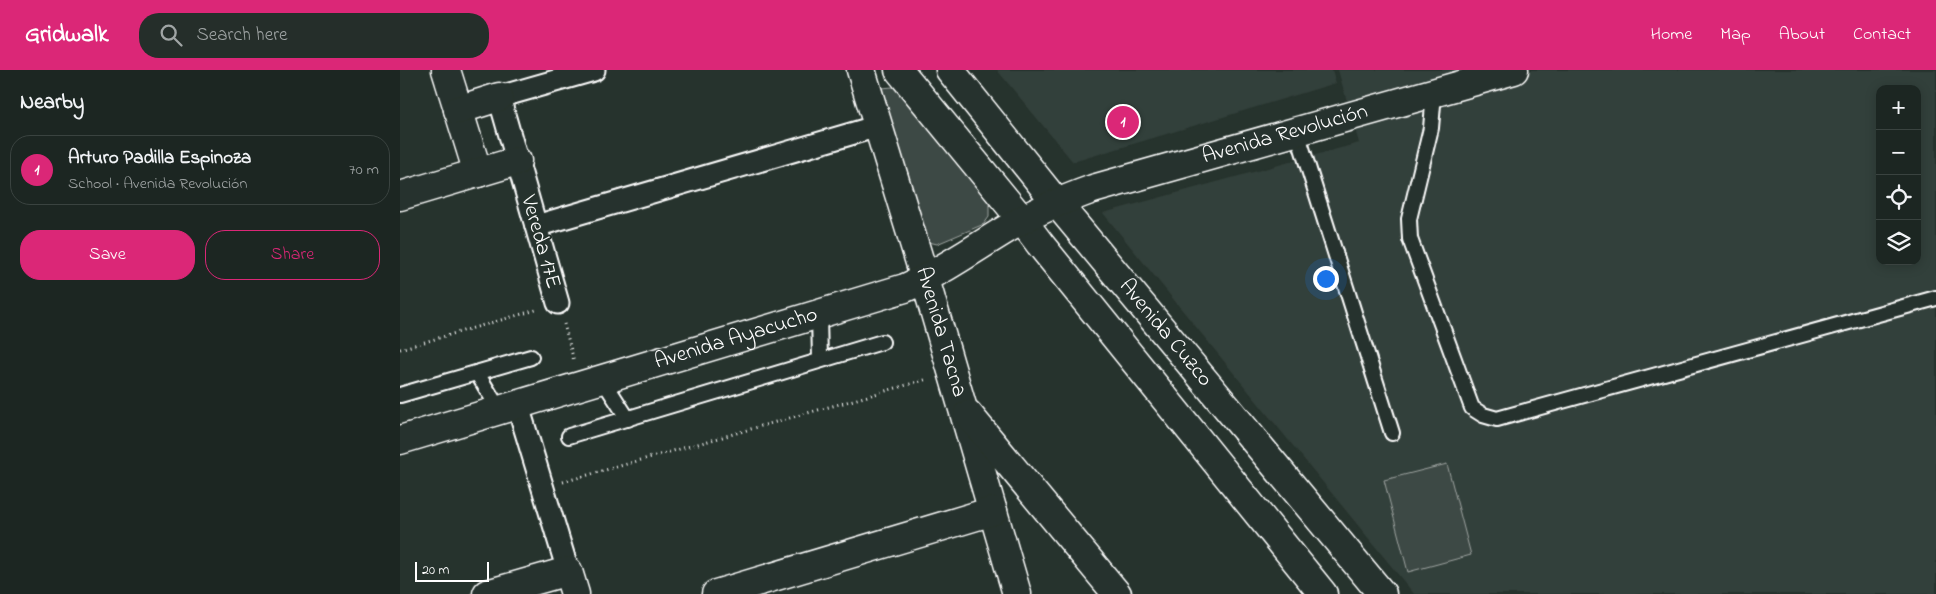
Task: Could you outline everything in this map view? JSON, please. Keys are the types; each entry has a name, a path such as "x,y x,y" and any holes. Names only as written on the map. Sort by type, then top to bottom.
{"street":[{"path":"446,70 478,173"},
{"path":"458,110 594,70"},
{"name":"Avenida Tacna","path":"862,70 1017,594"},
{"name":"Avenida Cuzco","path":"899,70 1323,594"},
{"name":"Avenida Cuzco","path":"950,70 1056,202 1382,594"},
{"name":"Avenida Revolución","path":"1056,202 1093,189 1514,70"},
{"name":"Vereda 17E","path":"499,97 558,304"},
{"path":"536,226 878,126"},
{"path":"400,196 517,161"},
{"name":"Avenida Ayacucho","path":"400,440 905,288 925,279 1022,220 1056,202"},
{"path":"962,405 1117,594"},
{"path":"487,594 572,583 543,487 509,408"},
{"path":"716,594 993,511"}],"lane":[{"path":"1434,93 1431,128 1410,212 1410,239 1472,408 1483,415 1497,419 1936,298"},
{"path":"1297,132 1392,433"},
{"path":"819,315 820,360"},
{"path":"569,436 882,342"},
{"path":"400,395 531,357"},
{"path":"477,373 509,408"},
{"path":"592,383 628,419"}],"path":[{"path":"400,349 558,304"},
{"name":"Vereda 17E","path":"558,304 592,383"},
{"path":"543,487 952,372"}],"shaded area":[{"path":"997,70 1332,70 1336,83 1073,162"},
{"path":"1338,70 1936,70 1936,594 1414,594 1103,213 1359,143"},
{"path":"893,87 989,203 989,217 984,224 937,244 929,242 923,236 872,93 881,88"},
{"path":"1447,464 1471,555 1408,572 1384,480"}],"place":[{"name":"Arturo Padilla Espinoza","path":"1123,122"}]}
